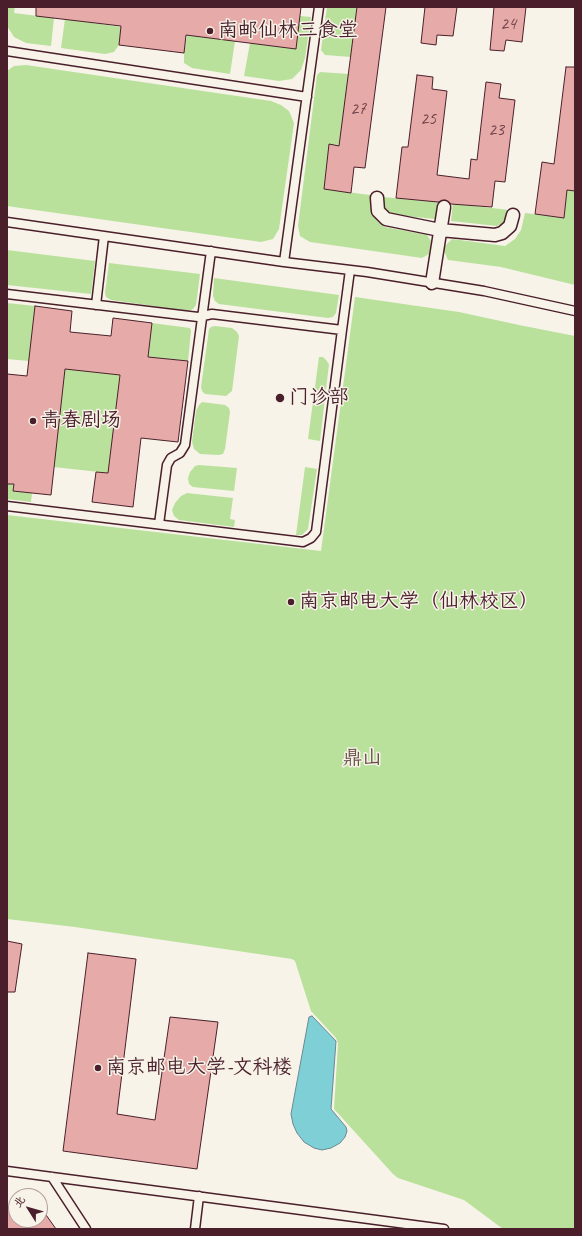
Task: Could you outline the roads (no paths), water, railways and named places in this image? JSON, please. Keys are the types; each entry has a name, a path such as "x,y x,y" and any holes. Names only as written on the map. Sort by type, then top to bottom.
{"street":[{"path":"377,198 378,211 386,219 440,230 495,235 502,234 510,226 513,215"},
{"path":"432,283 444,207"}],"lane":[{"path":"284,262 319,7"},
{"path":"7,51 307,97"},
{"path":"7,222 284,262 350,270 484,291 575,311"},
{"path":"96,304 104,236"},
{"path":"159,524 167,465 171,458 180,453 185,445 211,251"},
{"path":"7,506 303,542 311,538 316,532 350,270"},
{"path":"7,294 198,317 212,314 342,330"},
{"path":"7,1171 444,1229"},
{"path":"52,1177 86,1229"},
{"path":"195,1229 199,1196"}],"water":[{"path":"312,1016 336,1041 331,1109 346,1127 347,1131 345,1137 340,1143 331,1148 322,1150 314,1148 304,1142 297,1133 291,1114 309,1017"}],"place":[{"name":"南邮仙林三食堂","path":"210,31"},
{"name":"门诊部","path":"280,398"},
{"name":"青春剧场","path":"33,421"},
{"name":"南京邮电大学（仙林校区）","path":"291,602"},
{"name":"南京邮电大学-文科楼","path":"98,1068"}],"park label":[{"name":"鼎山","path":"362,759"}]}
